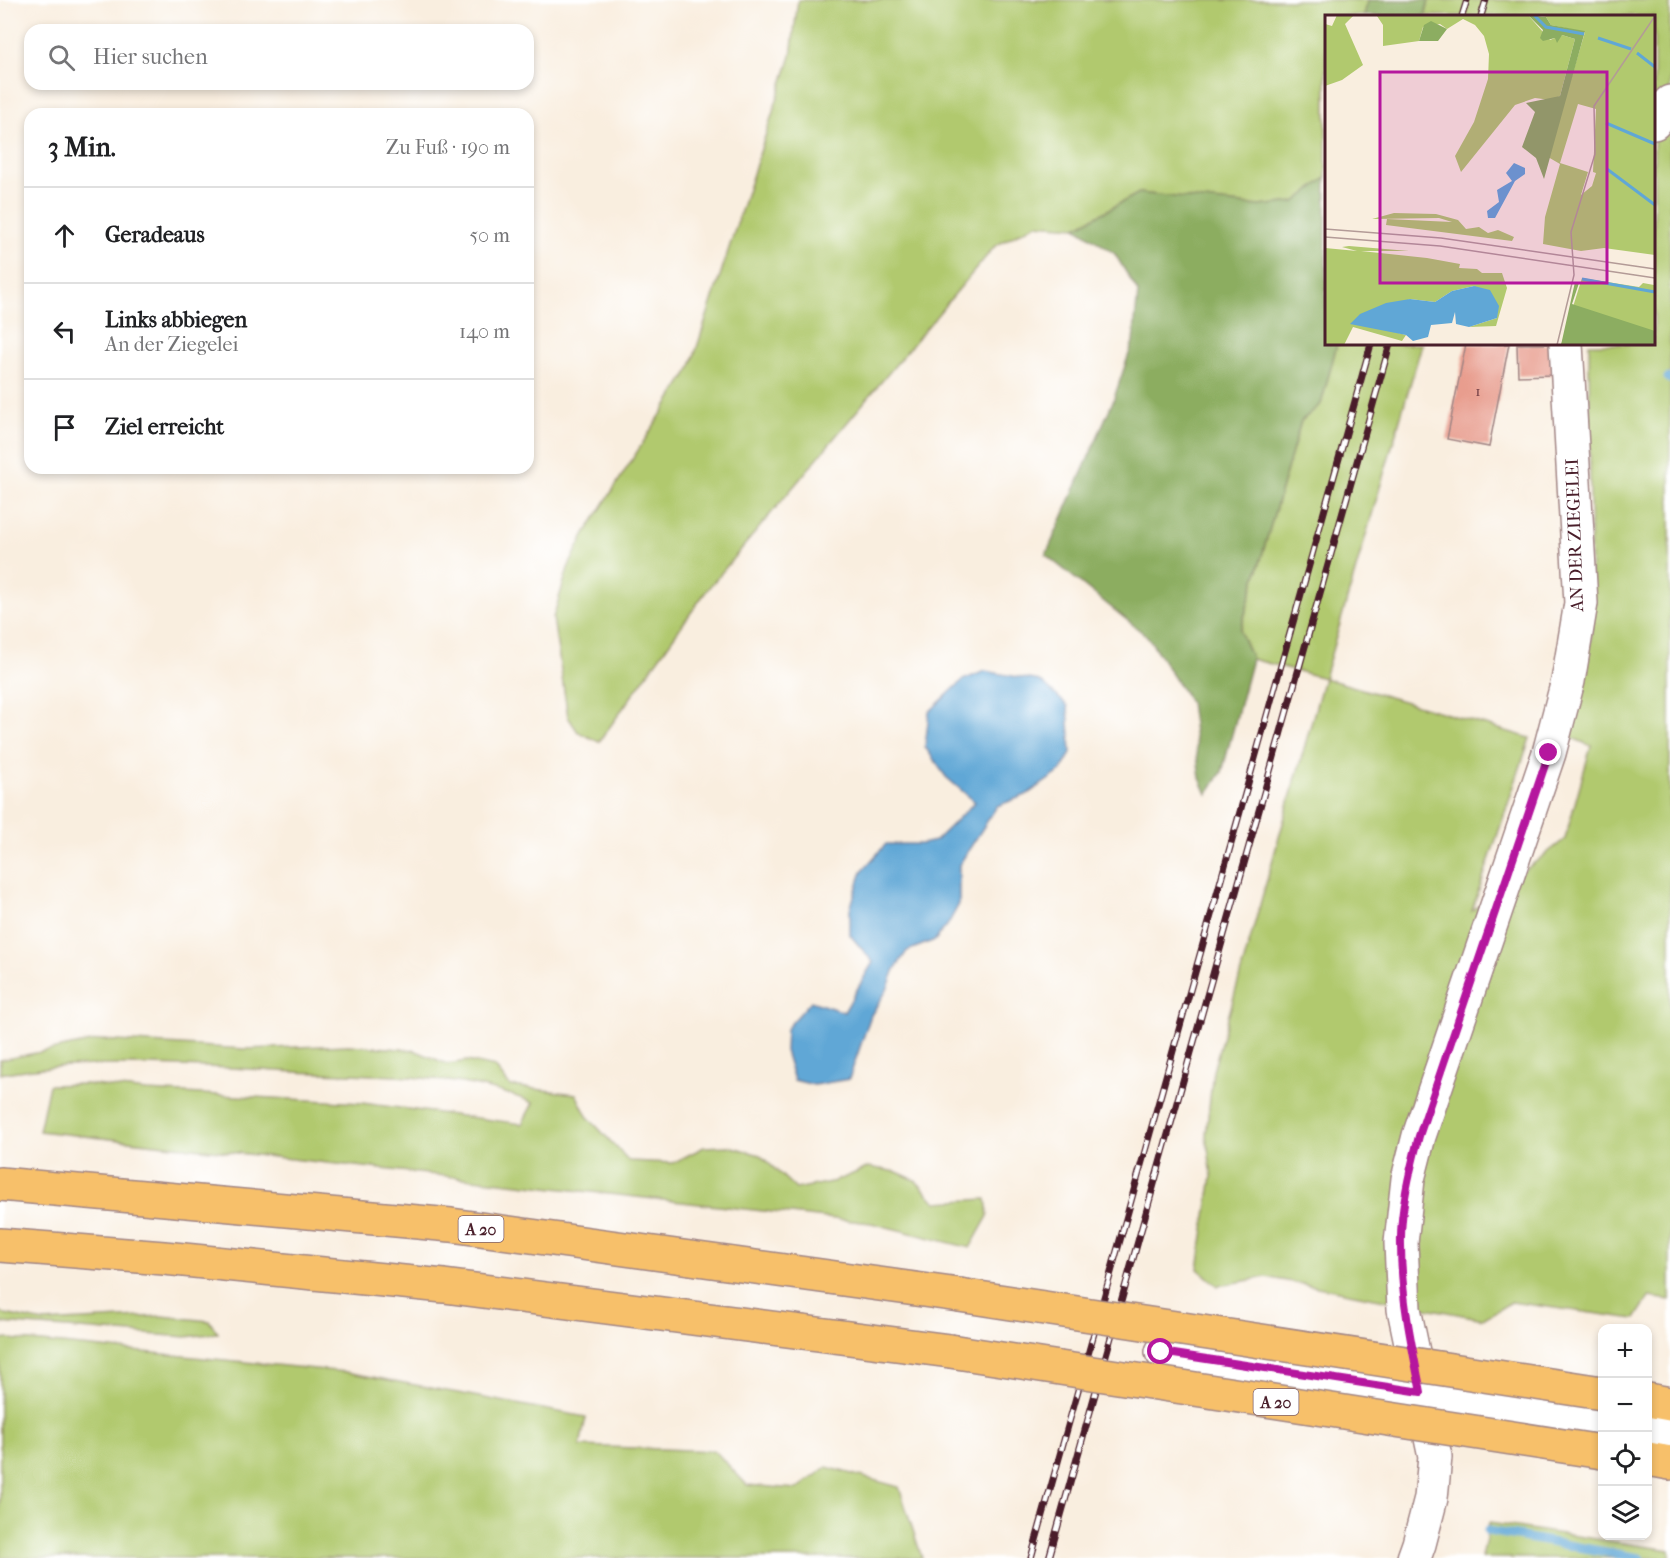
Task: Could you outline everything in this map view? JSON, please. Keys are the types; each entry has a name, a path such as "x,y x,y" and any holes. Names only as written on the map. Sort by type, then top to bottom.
{"highway":[{"name":"A 20","path":"0,1184 451,1225 959,1296 1598,1393"},
{"name":"A 20","path":"0,1245 164,1258 444,1286 950,1351 1598,1451"},
{"path":"1652,1401 1670,1404"},
{"path":"1652,1460 1670,1463"}],"street":[{"path":"1655,121 1670,102"},
{"name":"AN DER ZIEGELEI","path":"1414,1558 1431,1498 1435,1457 1404,1298 1401,1243 1408,1179 1419,1136 1549,753 1568,681 1581,603 1566,345"},
{"path":"1161,1352 1598,1419"},
{"path":"1652,1428 1670,1430"}],"green space":[{"path":"798,0 1368,0 1364,15 1325,15 1325,179 1295,202 1259,206 1139,193 1076,227 1036,224 995,246 707,590 599,742 578,732 568,717 553,618 568,568 584,535 690,369 791,56"},
{"path":"1368,0 1429,0 1425,15 1364,15"},
{"path":"1429,0 1670,0 1670,1300 1649,1297 1635,1319 1511,1302 1483,1319 1266,1277 1218,1286 1198,1269 1212,1176 1206,1135 1213,1071 1324,678 1530,738 1472,911 1565,839 1591,746 1568,736 1591,639 1589,345 1655,345 1655,15 1425,15"},
{"path":"1325,179 1325,345 1337,345 1321,404 1301,421 1240,631 1252,659 1222,772 1207,794 1200,778 1190,702 1148,637 1046,555 1113,401 1133,342 1138,292 1115,254 1076,227 1139,193 1259,206 1295,202"},
{"path":"1337,345 1422,345 1324,678 1252,659 1240,632 1301,421 1321,404"},
{"path":"101,1040 245,1049 349,1045 414,1050 447,1064 467,1061 495,1067 510,1086 576,1094 587,1116 629,1161 673,1163 704,1147 729,1146 760,1155 796,1189 836,1181 869,1167 897,1172 915,1180 936,1202 986,1199 988,1216 970,1248 871,1223 39,1131 49,1085 85,1084 147,1091 362,1103 522,1124 533,1103 476,1086 386,1075 122,1065 61,1066 0,1074 0,1060"},
{"path":"0,1313 44,1322 162,1316 209,1321 218,1333 186,1337 0,1323"},
{"path":"0,1338 346,1372 586,1417 580,1446 715,1451 747,1485 797,1489 827,1467 899,1487 922,1558 0,1558"},
{"path":"1489,1523 1670,1550 1670,1558 1482,1558"}],"water":[{"path":"985,671 1040,681 1068,706 1071,753 1061,771 1026,795 997,806 959,865 959,904 948,924 935,940 907,951 895,969 887,990 871,1015 849,1079 814,1085 794,1080 785,1051 786,1029 811,1001 844,1012 873,962 850,935 850,909 862,871 886,844 921,844 935,841 975,802 946,777 925,747 929,712 963,680"}],"building":[{"path":"1466,345 1509,345 1489,447 1447,439"},
{"path":"1517,345 1551,345 1553,375 1518,376"}],"waterway":[{"path":"1488,1531 1640,1558"}],"railway":[{"path":"1462,15 1467,0"},
{"path":"1481,15 1486,0"},
{"path":"1031,1558 1371,345"},
{"path":"1049,1558 1390,345"}],"route":[{"path":"1161,1352 1421,1392 1404,1309 1401,1243 1408,1179 1419,1136 1549,753"}]}
